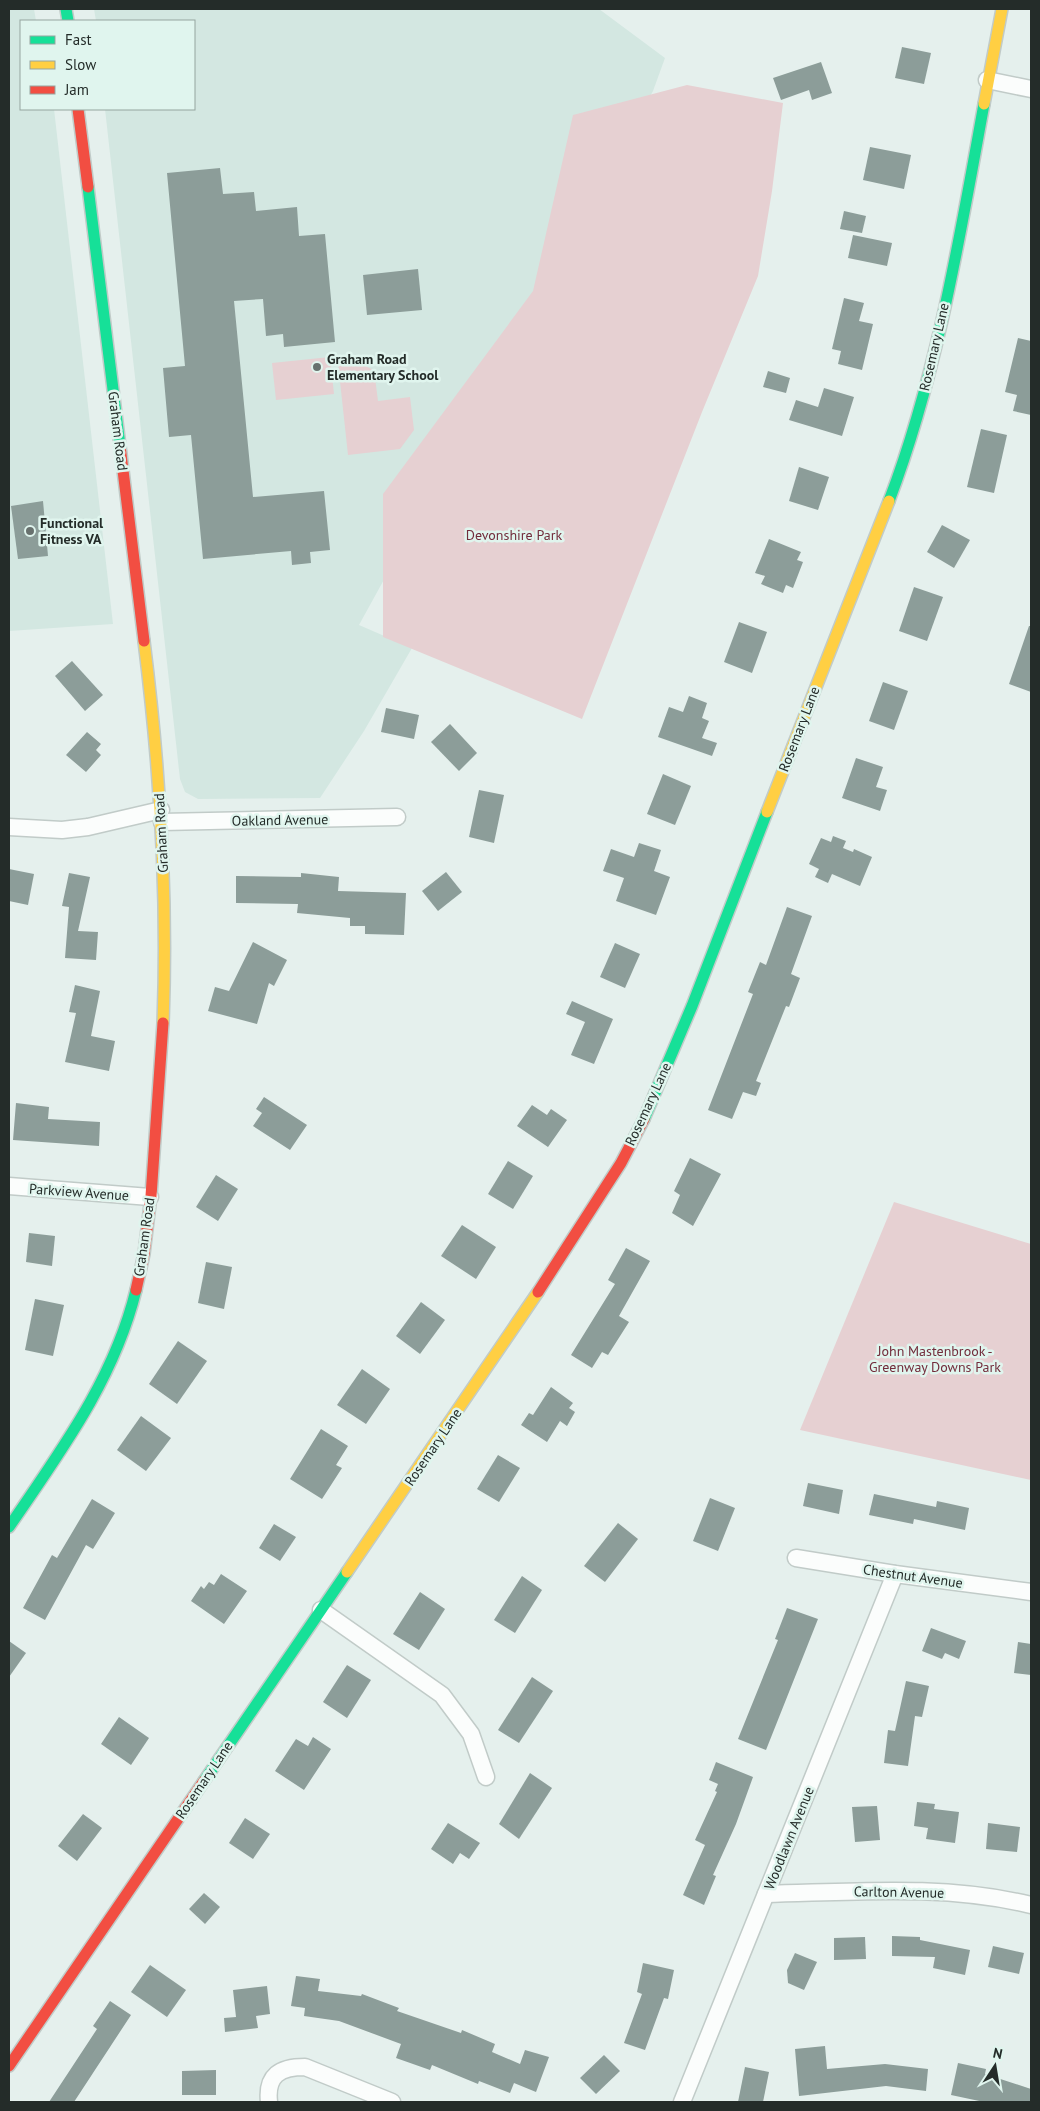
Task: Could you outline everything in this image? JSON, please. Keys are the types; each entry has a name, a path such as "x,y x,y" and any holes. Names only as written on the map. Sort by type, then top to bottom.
{"street":[{"name":"Rosemary Lane","path":"9,2066 556,1266 621,1163 647,1112 692,1006 902,466 931,364 963,218 987,80 1002,9"},
{"path":"987,80 1031,89"},
{"name":"Graham Road","path":"9,1527 84,1413 107,1372 122,1338 139,1281 150,1197 163,1042 165,948 162,816 143,626 78,110"},
{"name":"Oakland Avenue","path":"9,827 62,830 162,816 397,817"},
{"name":"Parkview Avenue","path":"9,1186 150,1197"},
{"name":"Chestnut Avenue","path":"796,1558 895,1574 1031,1592"},
{"name":"Woodlawn Avenue","path":"682,2102 895,1574"},
{"path":"321,1610 442,1695 471,1734 486,1777"},
{"name":"Carlton Avenue","path":"766,1894 909,1889 963,1894 1031,1905"},
{"path":"269,2102 270,2083 278,2073 289,2067 305,2067 392,2102"}],"shaded area":[{"path":"9,9 34,9 36,20 20,20 20,110 54,110 113,624 9,631"},
{"name":"Graham Road Elementary School","path":"94,9 599,9 665,58 653,91 359,625 412,648 364,731 320,798 198,799 185,792 180,779 105,110 195,110 195,20 96,20"}],"green space":[{"name":"Devonshire Park","path":"687,85 783,103 772,191 758,276 702,412 582,719 383,637 383,494 533,291 573,115"},
{"path":"330,357 334,394 276,400 272,363"},
{"path":"354,361 374,370 378,401 410,397 414,430 400,449 348,455 338,363"},
{"name":"John Mastenbrook - Greenway Downs Park","path":"894,1202 1031,1244 1031,1480 800,1430"}],"building":[{"path":"902,47 931,53 924,84 895,78"},
{"path":"821,62 832,93 812,100 809,90 781,100 773,78"},
{"path":"870,147 911,155 904,189 863,180"},
{"path":"220,168 223,194 254,192 256,211 297,207 299,236 325,234 335,342 284,347 283,334 266,336 263,299 234,301 253,497 324,491 330,550 310,552 311,563 292,565 291,551 203,559 191,435 169,437 163,368 185,366 167,173"},
{"path":"844,211 866,216 862,233 840,229"},
{"path":"853,235 892,243 887,266 848,258"},
{"path":"418,269 422,310 367,315 363,275"},
{"path":"844,298 864,303 859,321 873,324 862,370 838,364 841,351 832,349"},
{"path":"1018,338 1031,341 1031,415 1013,411 1017,395 1005,392"},
{"path":"768,371 790,378 786,393 763,387"},
{"path":"824,388 854,397 842,436 789,420 796,400 818,407"},
{"path":"981,429 1007,435 994,493 967,487"},
{"path":"799,467 829,477 818,510 789,501"},
{"name":"Functional Fitness VA","path":"43,501 48,556 18,559 11,506"},
{"path":"942,525 970,540 954,568 927,552"},
{"path":"769,539 801,552 797,560 803,562 793,588 786,585 783,593 761,584 765,576 755,573"},
{"path":"914,587 943,597 927,641 899,631"},
{"path":"739,622 767,632 752,673 724,662"},
{"path":"1029,626 1031,626 1031,692 1009,684"},
{"path":"72,661 103,695 85,711 55,676"},
{"path":"883,682 908,691 894,730 869,721"},
{"path":"689,696 707,703 702,718 709,721 702,738 717,743 712,756 658,737 669,707 683,712"},
{"path":"386,708 419,715 414,739 381,732"},
{"path":"450,724 477,753 459,771 431,742"},
{"path":"87,732 101,744 96,750 101,755 86,772 66,755"},
{"path":"856,758 883,767 876,787 887,790 880,811 842,798"},
{"path":"663,774 691,786 675,825 647,814"},
{"path":"479,790 504,795 494,843 469,837"},
{"path":"833,836 846,841 843,848 853,852 854,849 872,857 860,886 832,874 828,883 815,877 819,869 809,864 821,838 831,842"},
{"path":"639,843 661,850 654,871 670,877 656,915 616,901 624,878 603,871 611,849 634,857"},
{"path":"9,869 34,874 28,905 9,901"},
{"path":"446,872 462,892 438,911 422,891"},
{"path":"69,873 90,877 78,931 98,932 96,960 65,958 69,907 62,906"},
{"path":"301,873 339,877 338,891 406,893 404,935 365,934 365,926 350,926 350,918 297,913 298,904 236,903 236,876 301,877"},
{"path":"787,907 812,916 791,974 800,978 789,1007 786,1006 756,1081 761,1083 756,1096 743,1092 732,1119 708,1110 753,994 748,992 760,962 766,965"},
{"path":"253,942 287,960 274,986 269,983 257,1024 208,1011 215,987 229,991"},
{"path":"615,943 640,954 625,988 600,977"},
{"path":"75,985 100,991 91,1036 115,1041 109,1071 65,1062 76,1013 69,1012"},
{"path":"572,1001 613,1019 594,1064 571,1055 585,1022 566,1014"},
{"path":"264,1097 307,1125 290,1150 253,1126 262,1113 256,1109"},
{"path":"16,1103 49,1107 48,1119 100,1122 99,1146 13,1140"},
{"path":"532,1105 547,1115 551,1109 567,1120 548,1147 517,1126"},
{"path":"690,1158 721,1174 693,1226 672,1213 680,1195 674,1191"},
{"path":"508,1161 533,1176 513,1209 488,1194"},
{"path":"216,1175 238,1189 218,1221 196,1207"},
{"path":"462,1225 496,1247 476,1279 441,1256"},
{"path":"29,1233 55,1236 52,1266 26,1262"},
{"path":"626,1248 650,1261 619,1316 629,1322 608,1355 602,1352 592,1368 571,1355 615,1284 608,1280"},
{"path":"206,1262 232,1267 224,1309 198,1303"},
{"path":"35,1299 64,1305 53,1356 25,1350"},
{"path":"421,1302 445,1320 420,1354 396,1336"},
{"path":"178,1341 207,1361 177,1404 149,1384"},
{"path":"362,1369 390,1389 366,1424 337,1405"},
{"path":"551,1387 573,1403 569,1408 575,1412 567,1426 560,1421 547,1442 521,1425 529,1413 533,1415"},
{"path":"141,1416 171,1438 146,1471 117,1450"},
{"path":"321,1429 348,1446 336,1465 342,1468 322,1499 290,1479"},
{"path":"498,1455 520,1468 499,1502 477,1489"},
{"path":"808,1483 843,1490 839,1514 803,1506"},
{"path":"874,1494 936,1507 937,1501 969,1508 965,1530 914,1519 913,1524 869,1515"},
{"path":"710,1498 735,1508 718,1551 693,1541"},
{"path":"92,1499 115,1513 93,1549 86,1545 45,1620 23,1608 52,1555 57,1558"},
{"path":"618,1523 638,1539 605,1582 584,1566"},
{"path":"274,1524 296,1537 280,1561 259,1548"},
{"path":"221,1574 247,1591 224,1624 191,1601 201,1586 204,1589 209,1582 214,1585"},
{"path":"522,1576 542,1590 515,1633 494,1620"},
{"path":"420,1592 445,1609 419,1650 393,1634"},
{"path":"787,1608 818,1619 766,1750 738,1739 778,1640 775,1639"},
{"path":"931,1628 966,1641 959,1659 945,1653 942,1659 922,1651"},
{"path":"9,1641 26,1653 9,1677"},
{"path":"1018,1642 1031,1644 1031,1675 1014,1673"},
{"path":"347,1665 371,1680 347,1718 323,1702"},
{"path":"532,1677 553,1691 519,1743 498,1730"},
{"path":"906,1681 929,1686 922,1717 915,1716 908,1766 884,1763 888,1730 895,1731"},
{"path":"119,1717 149,1738 131,1765 101,1744"},
{"path":"313,1737 331,1749 304,1790 275,1771 296,1739 308,1746"},
{"path":"716,1762 753,1777 736,1824 713,1875 716,1876 704,1905 683,1895 705,1845 695,1840 717,1792 715,1791 718,1784 709,1780"},
{"path":"530,1773 552,1788 519,1839 499,1824"},
{"path":"917,1802 935,1804 934,1809 959,1812 955,1843 926,1839 928,1828 914,1826"},
{"path":"877,1806 880,1840 855,1842 852,1807"},
{"path":"83,1814 102,1828 77,1861 58,1846"},
{"path":"245,1818 270,1834 253,1859 229,1843"},
{"path":"448,1823 480,1843 469,1859 460,1853 453,1864 431,1849"},
{"path":"988,1823 1020,1827 1017,1852 986,1849"},
{"path":"204,1893 220,1907 205,1924 189,1909"},
{"path":"892,1936 920,1937 920,1940 970,1950 965,1975 933,1968 935,1957 892,1956"},
{"path":"865,1937 866,1959 834,1960 834,1938"},
{"path":"993,1946 1024,1953 1019,1974 988,1967"},
{"path":"795,1953 817,1962 804,1990 788,1983 787,1970"},
{"path":"643,1963 674,1970 668,1999 664,1998 645,2050 624,2043 642,1994 637,1992"},
{"path":"150,1965 186,1990 167,2017 131,1992"},
{"path":"296,1976 320,1979 318,1991 361,1996 362,1994 399,2008 397,2011 461,2033 462,2030 495,2044 492,2052 520,2064 525,2050 549,2057 536,2092 514,2083 510,2093 479,2081 478,2084 432,2065 430,2070 396,2058 401,2044 339,2021 304,2016 305,2008 291,2006"},
{"path":"267,1986 270,2014 256,2016 258,2028 225,2032 224,2018 236,2017 233,1990"},
{"path":"110,2001 131,2015 74,2102 49,2102 97,2029 93,2026"},
{"path":"825,2046 827,2069 885,2064 928,2069 926,2091 886,2086 799,2096 795,2049"},
{"path":"604,2055 620,2071 596,2094 580,2078"},
{"path":"958,2063 986,2069 985,2074 1031,2089 1031,2102 984,2102 951,2095"},
{"path":"745,2067 769,2072 763,2102 738,2102"},
{"path":"216,2070 216,2095 182,2095 182,2071"}],"traffic: fast":[{"path":"66,9 68,20"},
{"path":"889,501 921,404 946,305 984,104"},
{"path":"88,187 120,446"},
{"path":"644,1119 692,1006 767,812"},
{"path":"9,1527 66,1443 100,1385 126,1323 136,1290"},
{"path":"204,1781 347,1572"}],"traffic: slow":[{"path":"984,104 1002,9"},
{"path":"767,812 889,501"},
{"path":"144,641 150,689 161,831 164,927 163,1023"},
{"path":"347,1572 538,1292"}],"traffic: jam":[{"path":"78,110 88,187"},
{"path":"120,446 144,641"},
{"path":"136,1290 144,1254 151,1196 163,1023"},
{"path":"538,1292 621,1163 644,1119"},
{"path":"9,2066 204,1781"}],"place":[{"name":"Graham Road Elementary School","path":"317,367"},
{"name":"Functional Fitness VA","path":"30,531"}]}
